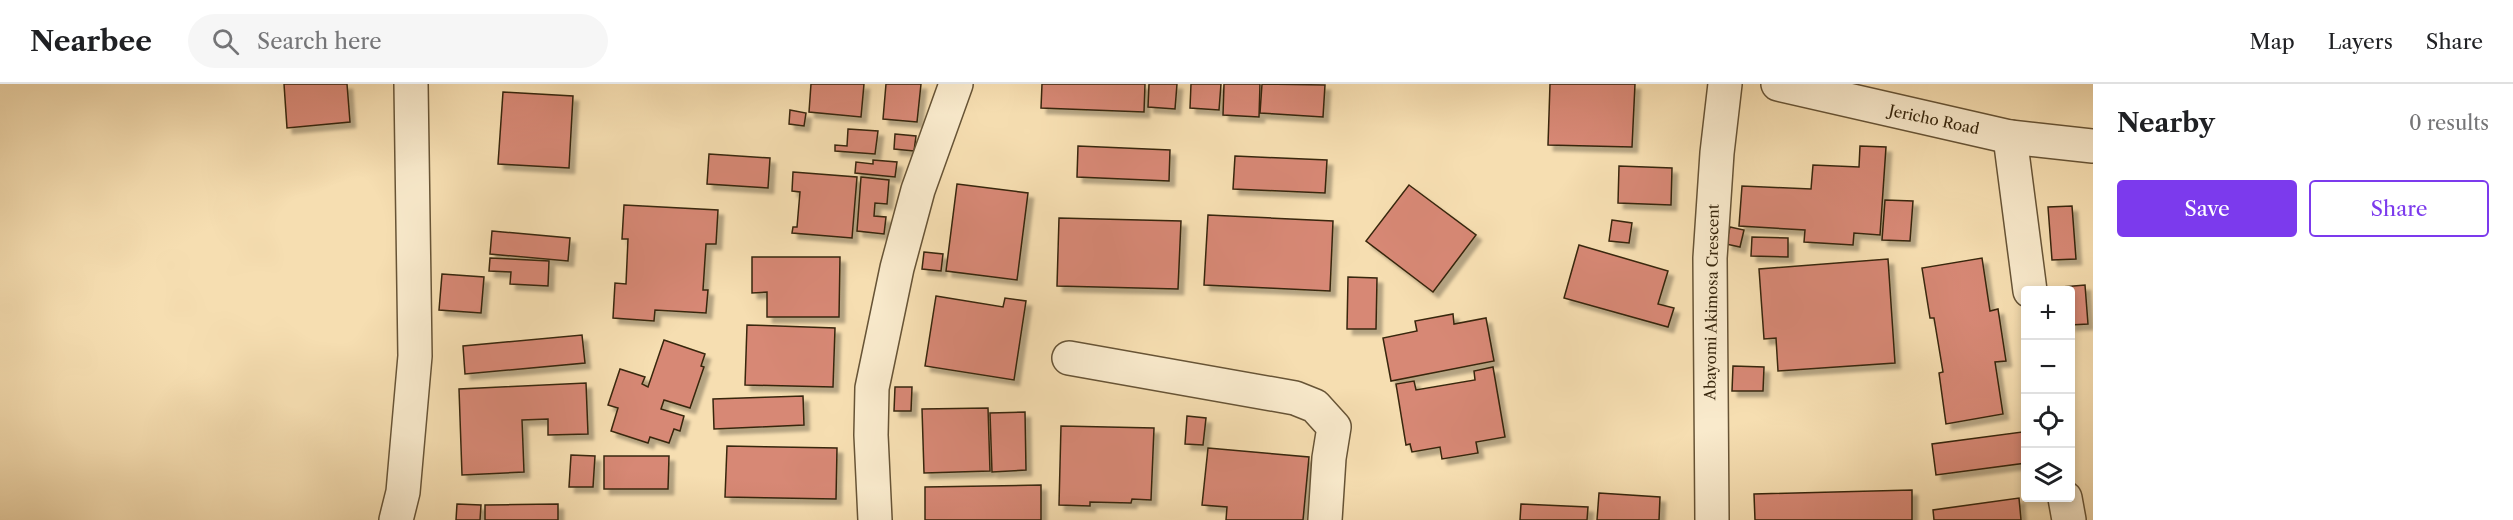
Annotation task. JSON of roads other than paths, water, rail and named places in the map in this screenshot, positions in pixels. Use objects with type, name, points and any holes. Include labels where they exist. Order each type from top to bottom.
[{"type":"street","points":[[396,520],[403,492],[415,356],[411,84]]},
{"type":"street","points":[[874,520],[872,388],[897,268],[918,190],[956,84]]},
{"type":"street","name":"Abayomi Akimosa Crescent","points":[[1712,520],[1710,258],[1717,153],[1725,84]]},
{"type":"street","name":"Jericho Road","points":[[1778,84],[2010,137],[2093,146]]},
{"type":"street","points":[[2010,137],[2029,286]]},
{"type":"street","points":[[1070,358],[1295,398],[1316,406],[1334,427],[1329,458],[1325,520]]},
{"type":"street","points":[[2066,502],[2069,520]]}]
